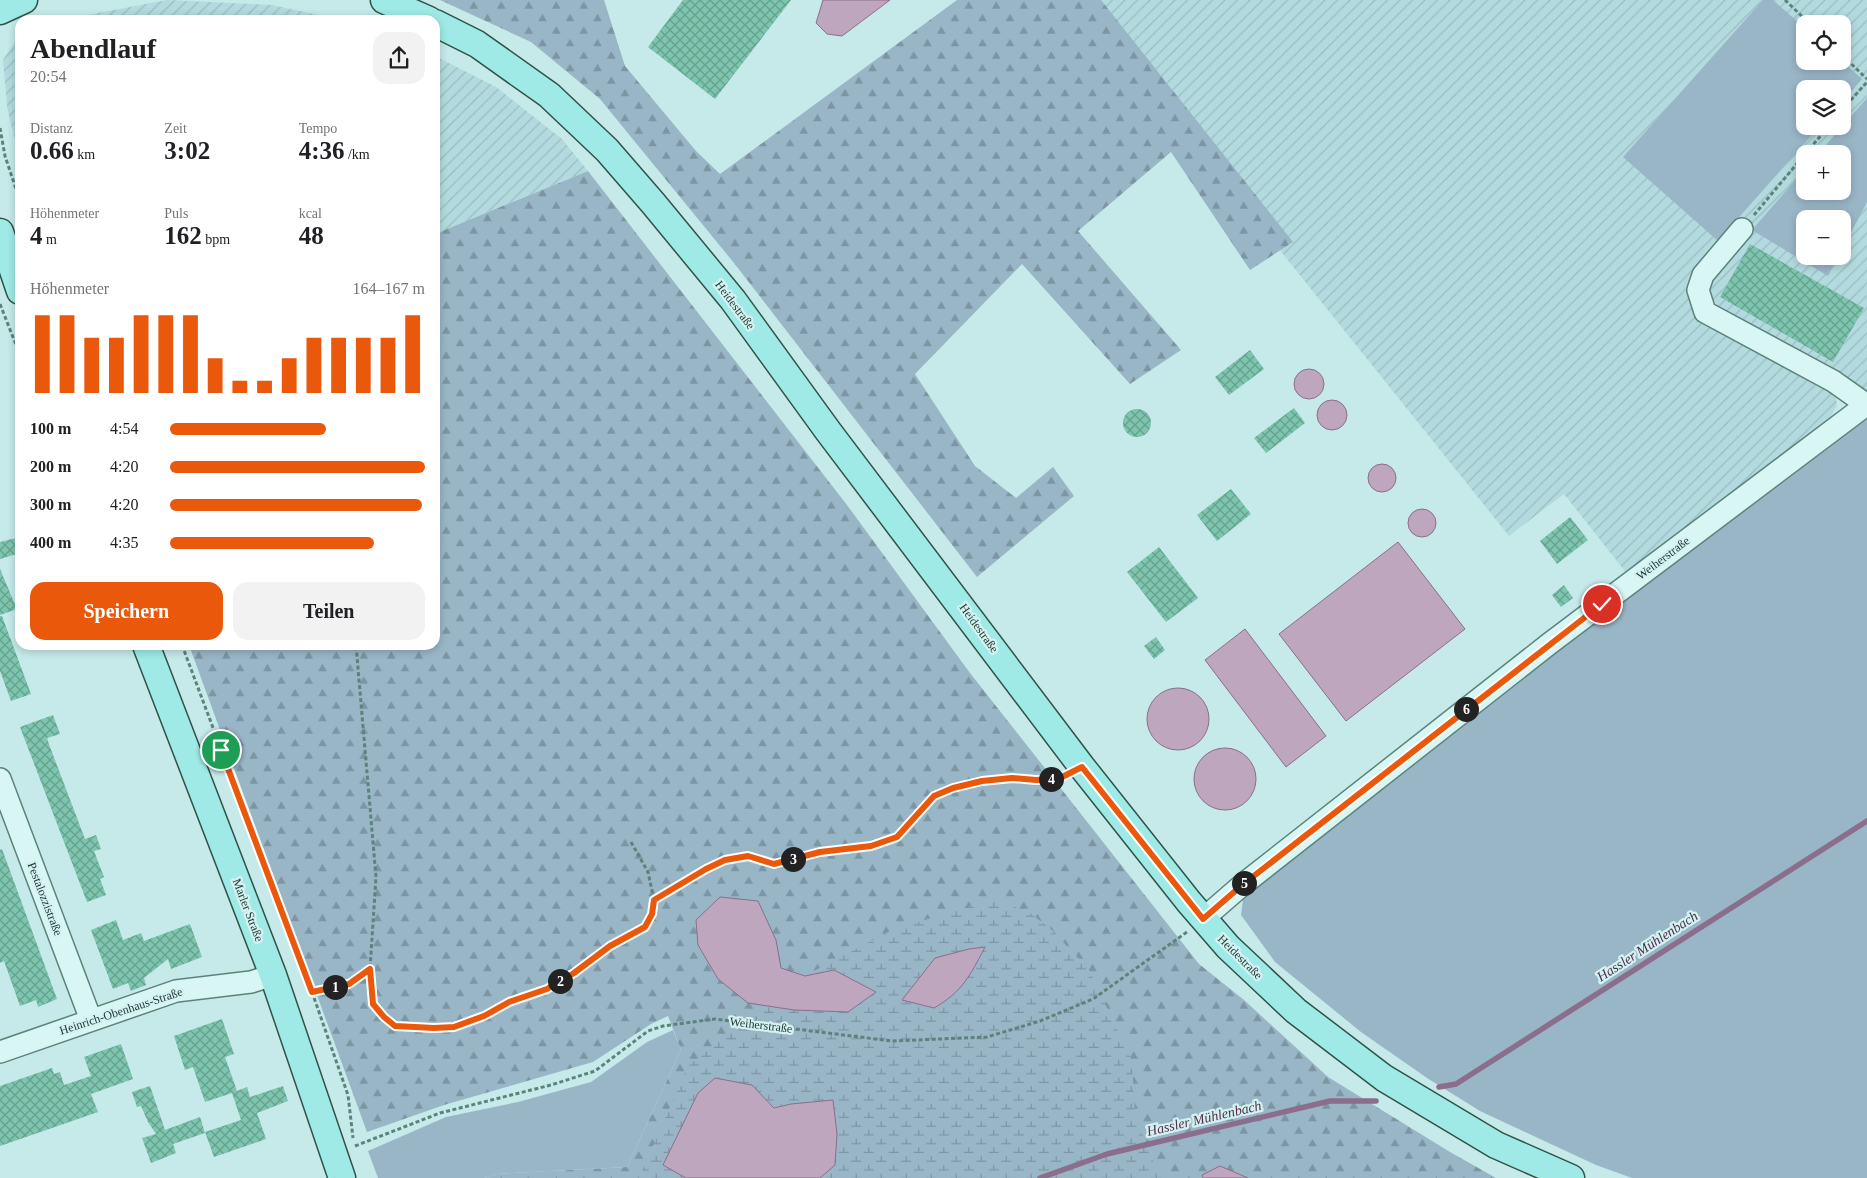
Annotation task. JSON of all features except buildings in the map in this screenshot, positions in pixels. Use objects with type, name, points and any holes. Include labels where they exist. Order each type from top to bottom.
[{"type":"main road","points":[[0,11],[24,0]]},
{"type":"main road","points":[[384,0],[418,15]]},
{"type":"main road","name":"Heidestraße","points":[[440,26],[477,44],[550,95],[606,150],[653,202],[733,300],[828,431],[1082,767],[1196,925],[1235,954],[1296,1011],[1384,1078],[1496,1145],[1571,1178]]},
{"type":"main road","points":[[0,232],[15,276]]},
{"type":"main road","name":"Marler Straße","points":[[148,650],[273,975],[346,1158]]},
{"type":"street","points":[[1742,229],[1703,275],[1698,290],[1705,312],[1833,381],[1867,405]]},
{"type":"street","name":"Weiherstraße","points":[[1196,925],[1241,886],[1549,644],[1867,405]]},
{"type":"street","name":"Pestalozzistraße","points":[[0,779],[91,1020]]},
{"type":"street","name":"Heinrich-Obenhaus-Straße","points":[[0,1052],[176,991],[251,982],[273,975]]},
{"type":"path","points":[[1785,0],[1801,15]]},
{"type":"path","points":[[1851,64],[1867,80],[1851,99]]},
{"type":"path","points":[[0,128],[5,156],[15,186]]},
{"type":"path","points":[[1813,145],[1821,135]]},
{"type":"path","points":[[1742,229],[1796,165]]},
{"type":"path","points":[[0,303],[15,342]]},
{"type":"path","points":[[184,650],[312,992],[348,1095],[346,1158]]},
{"type":"path","points":[[356,650],[376,877],[370,969],[373,1004],[395,1026],[454,1027],[484,1016],[509,1002],[547,989],[574,973],[610,946],[645,927],[652,914],[654,900],[648,872],[630,842]]},
{"type":"path","points":[[654,900],[725,860],[748,856],[774,864],[820,852],[871,846],[897,837],[934,796],[953,788],[982,781],[1012,778],[1058,779],[1082,767]]},
{"type":"path","name":"Weiherstraße","points":[[346,1158],[440,1113],[551,1086],[595,1071],[648,1031],[663,1026],[715,1019],[892,1041],[987,1036],[1040,1021],[1093,999],[1196,925]]},
{"type":"path","points":[[312,992],[349,984],[370,969]]},
{"type":"shaded area","points":[[167,0],[272,5],[319,15],[88,15]]},
{"type":"shaded area","points":[[823,0],[890,0],[842,36],[827,34],[816,23]]},
{"type":"shaded area","points":[[1095,0],[1867,0],[1867,412],[1835,393],[1837,405],[1829,420],[1628,575],[1564,494],[1509,536],[1218,173]]},
{"type":"shaded area","points":[[15,41],[15,140],[7,107],[3,60]]},
{"type":"shaded area","points":[[440,59],[496,87],[562,139],[588,171],[440,232]]},
{"type":"shaded area","points":[[1309,369],[1320,373],[1324,384],[1320,395],[1309,399],[1298,395],[1294,384],[1298,373]]},
{"type":"shaded area","points":[[1332,400],[1343,404],[1347,415],[1343,426],[1332,430],[1321,426],[1317,415],[1321,404]]},
{"type":"shaded area","points":[[1382,464],[1392,468],[1396,478],[1392,488],[1382,492],[1372,488],[1368,478],[1372,468]]},
{"type":"shaded area","points":[[1422,509],[1432,513],[1436,523],[1432,533],[1422,537],[1412,533],[1408,523],[1412,513]]},
{"type":"shaded area","points":[[1398,542],[1465,629],[1346,721],[1279,634]]},
{"type":"shaded area","points":[[1245,629],[1326,736],[1286,767],[1205,660]]},
{"type":"shaded area","points":[[1178,688],[1190,691],[1200,697],[1206,707],[1209,719],[1206,731],[1200,741],[1190,747],[1178,750],[1166,747],[1156,741],[1150,731],[1147,719],[1150,707],[1156,697],[1166,691]]},
{"type":"shaded area","points":[[1225,748],[1237,751],[1247,757],[1253,767],[1256,779],[1253,791],[1247,801],[1237,807],[1225,810],[1213,807],[1203,801],[1197,791],[1194,779],[1197,767],[1203,757],[1213,751]]},
{"type":"shaded area","points":[[720,897],[758,901],[776,940],[781,968],[805,976],[834,970],[876,992],[848,1012],[794,1010],[748,1003],[718,979],[698,945],[696,920]]},
{"type":"shaded area","points":[[985,947],[975,967],[964,982],[944,1002],[934,1008],[902,1000],[935,958]]},
{"type":"shaded area","points":[[715,1078],[752,1085],[774,1108],[791,1104],[833,1100],[837,1134],[835,1165],[820,1178],[686,1178],[663,1165],[698,1093]]},
{"type":"shaded area","points":[[1220,1166],[1248,1178],[1203,1178],[1202,1175]]},
{"type":"green space","points":[[440,0],[604,0],[625,66],[696,151],[720,174],[957,0],[1101,0],[1293,242],[1250,270],[1171,152],[1078,231],[1181,350],[1130,384],[1022,264],[915,374],[975,466],[1016,498],[1053,467],[1074,496],[977,577],[734,263],[600,99],[531,42]]},
{"type":"green space","points":[[1763,0],[1773,0],[1796,20],[1796,70],[1851,69],[1862,79],[1851,92],[1851,80],[1796,80],[1796,135],[1812,135],[1803,145],[1796,145],[1796,153],[1718,241],[1623,157]]},
{"type":"green space","points":[[1867,98],[1867,202],[1851,233],[1851,210],[1796,210],[1796,257],[1752,230],[1796,179],[1796,200],[1851,200],[1851,145],[1826,145],[1835,135],[1851,135],[1851,116]]},
{"type":"green space","points":[[588,171],[847,505],[970,673],[1199,964],[1244,1000],[1328,1077],[1496,1178],[484,1178],[496,1174],[627,1167],[681,1050],[668,1016],[651,1024],[593,1062],[444,1105],[367,1132],[191,650],[440,650],[440,232]]},
{"type":"green space","points":[[1810,265],[1834,265],[1828,276]]},
{"type":"green space","points":[[1861,413],[1867,415],[1867,1178],[1632,1178],[1596,1165],[1480,1111],[1427,1078],[1361,1032],[1275,962],[1241,915],[1244,892]]},
{"type":"green space","points":[[994,899],[1030,913],[1052,930],[1089,970],[1132,1061],[1135,1115],[1157,1171],[1165,1178],[639,1178],[688,1066],[795,981],[892,930]]},
{"type":"green space","points":[[673,1030],[681,1050],[627,1167],[496,1174],[484,1178],[378,1178],[368,1151],[446,1117],[518,1102],[591,1082],[647,1042]]},
{"type":"waterway","name":"Hassler Mühlenbach","points":[[1439,1087],[1456,1084],[1867,821]]},
{"type":"waterway","name":"Hassler Mühlenbach","points":[[1040,1178],[1107,1154],[1330,1101],[1376,1101]]},
{"type":"route","points":[[221,750],[291,941],[312,992],[349,984],[370,969],[373,1004],[395,1026],[412,1028],[454,1027],[484,1016],[509,1002],[547,989],[574,973],[610,946],[645,927],[652,914],[654,900],[725,860],[748,856],[774,864],[820,852],[871,846],[897,837],[934,796],[953,788],[982,781],[1012,778],[1058,779],[1082,767],[1203,919],[1241,886],[1602,604]]}]
